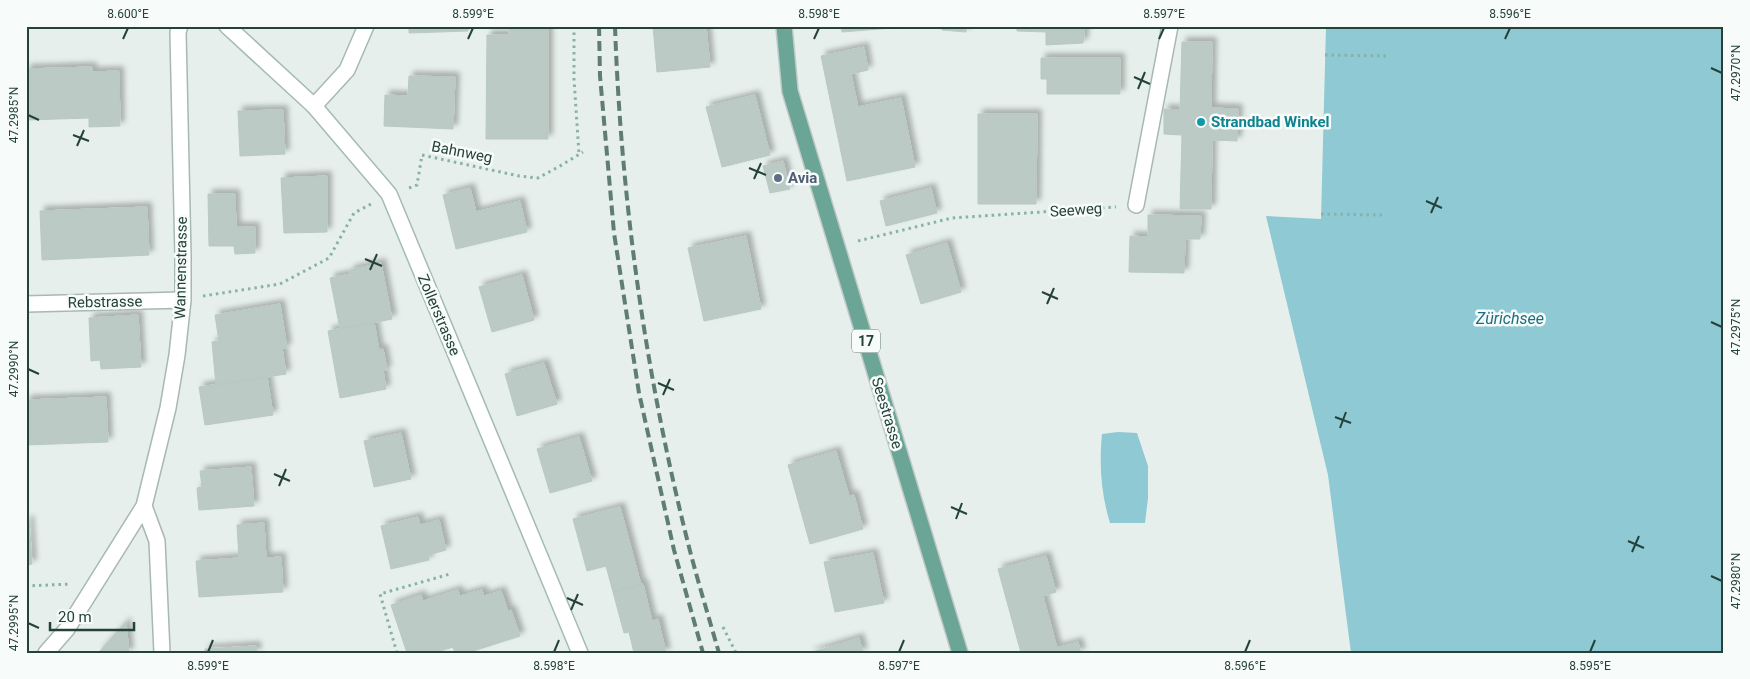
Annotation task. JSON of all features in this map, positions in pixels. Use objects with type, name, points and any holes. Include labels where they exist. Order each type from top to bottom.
[{"type":"main road","name":"Seestrasse","points":[[784,26],[790,91],[960,653]]},
{"type":"street","name":"Wannenstrasse","points":[[46,653],[67,629],[144,506],[168,408],[177,355],[183,300],[184,256],[178,32],[180,26]]},
{"type":"street","name":"Zollerstrasse","points":[[227,26],[314,106],[389,194],[580,653]]},
{"type":"street","points":[[314,106],[347,70],[366,26]]},
{"type":"street","points":[[1136,205],[1170,26]]},
{"type":"street","name":"Rebstrasse","points":[[26,304],[183,300]]},
{"type":"street","points":[[144,506],[157,541],[162,653]]},
{"type":"path","name":"Bahnweg","points":[[183,300],[280,284],[329,258],[354,213],[389,194],[417,185],[422,155],[518,176],[538,178],[581,153],[574,78],[574,26]]},
{"type":"path","points":[[1325,55],[1388,56]]},
{"type":"path","name":"Seeweg","points":[[837,246],[952,218],[1136,205]]},
{"type":"path","points":[[1321,214],[1384,215]]},
{"type":"path","points":[[398,653],[380,594],[450,574]]},
{"type":"path","points":[[26,586],[96,582]]},
{"type":"path","points":[[723,627],[736,653]]},
{"type":"water","name":"Zürichsee","points":[[1326,26],[1724,26],[1724,653],[1351,653],[1328,475],[1266,216],[1321,219]]},
{"type":"water","points":[[1118,432],[1137,433],[1148,466],[1148,498],[1145,523],[1110,523],[1102,479],[1102,434]]},
{"type":"building","points":[[409,26],[468,26],[468,31],[409,33]]},
{"type":"building","points":[[509,26],[548,26],[548,139],[486,139],[487,35],[509,35]]},
{"type":"building","points":[[653,26],[706,26],[710,67],[657,72]]},
{"type":"building","points":[[841,26],[904,26],[904,27],[842,32]]},
{"type":"building","points":[[942,26],[966,26],[966,32],[942,30]]},
{"type":"building","points":[[1017,26],[1085,26],[1083,43],[1046,45],[1046,32],[1017,31]]},
{"type":"building","name":"Strandbad Winkel","points":[[1182,42],[1212,42],[1211,108],[1238,109],[1237,141],[1212,140],[1211,209],[1180,209],[1182,135],[1164,134],[1164,109],[1180,110]]},
{"type":"building","points":[[864,47],[868,70],[851,74],[858,107],[901,98],[915,167],[847,181],[821,56]]},
{"type":"building","points":[[1041,58],[1120,58],[1120,94],[1047,94],[1047,79],[1041,79]]},
{"type":"building","points":[[92,67],[92,72],[119,71],[120,126],[89,127],[89,118],[26,120],[26,69]]},
{"type":"building","points":[[409,76],[455,77],[453,129],[384,126],[385,95],[408,96]]},
{"type":"building","points":[[755,95],[770,155],[722,167],[706,107]]},
{"type":"building","points":[[283,110],[285,154],[240,156],[238,111]]},
{"type":"building","points":[[978,114],[1037,114],[1036,204],[978,204]]},
{"type":"building","points":[[783,161],[790,189],[770,193],[763,166]]},
{"type":"building","points":[[327,176],[327,232],[284,233],[281,178]]},
{"type":"building","points":[[470,188],[476,212],[520,201],[527,232],[456,249],[443,195]]},
{"type":"building","points":[[931,188],[937,213],[886,226],[880,201]]},
{"type":"building","points":[[208,194],[235,194],[236,227],[255,227],[255,253],[235,254],[234,246],[209,246]]},
{"type":"building","points":[[147,207],[149,255],[42,260],[40,211]]},
{"type":"building","points":[[1148,215],[1201,216],[1200,239],[1185,239],[1184,273],[1129,272],[1130,236],[1148,237]]},
{"type":"building","points":[[746,236],[761,309],[704,321],[688,248]]},
{"type":"building","points":[[947,243],[961,292],[921,304],[906,255]]},
{"type":"building","points":[[381,263],[392,319],[340,329],[330,278],[350,274],[350,270]]},
{"type":"building","points":[[522,275],[534,320],[492,332],[479,287]]},
{"type":"building","points":[[280,304],[287,348],[282,348],[286,374],[216,385],[212,342],[219,341],[215,315]]},
{"type":"building","points":[[138,315],[141,367],[101,369],[100,360],[91,361],[89,318]]},
{"type":"building","points":[[374,322],[379,350],[383,349],[387,370],[383,370],[386,389],[340,398],[328,331]]},
{"type":"building","points":[[544,363],[557,404],[517,416],[505,374]]},
{"type":"building","points":[[267,377],[273,415],[205,425],[199,387]]},
{"type":"building","points":[[106,397],[108,442],[26,445],[26,400]]},
{"type":"building","points":[[401,433],[411,479],[374,487],[364,441]]},
{"type":"building","points":[[579,437],[592,481],[550,493],[537,449]]},
{"type":"building","points":[[836,451],[849,496],[854,495],[863,529],[810,544],[788,465]]},
{"type":"building","points":[[251,467],[254,506],[199,510],[197,488],[202,487],[200,471]]},
{"type":"building","points":[[620,507],[641,585],[613,592],[606,566],[587,571],[573,519]]},
{"type":"building","points":[[418,517],[420,525],[439,520],[446,550],[428,555],[429,560],[391,569],[381,526]]},
{"type":"building","points":[[29,520],[32,564],[26,565],[26,521]]},
{"type":"building","points":[[264,523],[266,558],[281,557],[283,592],[199,597],[196,561],[239,558],[237,525]]},
{"type":"building","points":[[873,553],[884,603],[835,612],[824,562]]},
{"type":"building","points":[[1046,556],[1056,592],[1043,596],[1057,648],[1078,642],[1081,653],[1021,653],[998,569]]},
{"type":"building","points":[[643,584],[652,621],[658,619],[666,653],[634,653],[629,632],[624,633],[613,592]]},
{"type":"building","points":[[458,590],[460,596],[482,590],[484,596],[501,591],[508,611],[511,610],[520,636],[467,653],[455,653],[453,647],[434,653],[407,653],[391,605],[421,595],[423,601]]},
{"type":"building","points":[[126,622],[129,653],[98,653]]},
{"type":"building","points":[[859,638],[863,653],[809,653]]},
{"type":"building","points":[[256,646],[257,653],[205,653],[205,649]]},
{"type":"railway","points":[[599,26],[600,76],[614,233],[639,393],[674,550],[703,653]]},
{"type":"railway","points":[[615,26],[623,157],[638,289],[648,354],[660,419],[692,560],[719,653]]},
{"type":"place","name":"Strandbad Winkel","points":[[1201,122]]},
{"type":"place","name":"Avia","points":[[778,178]]}]
